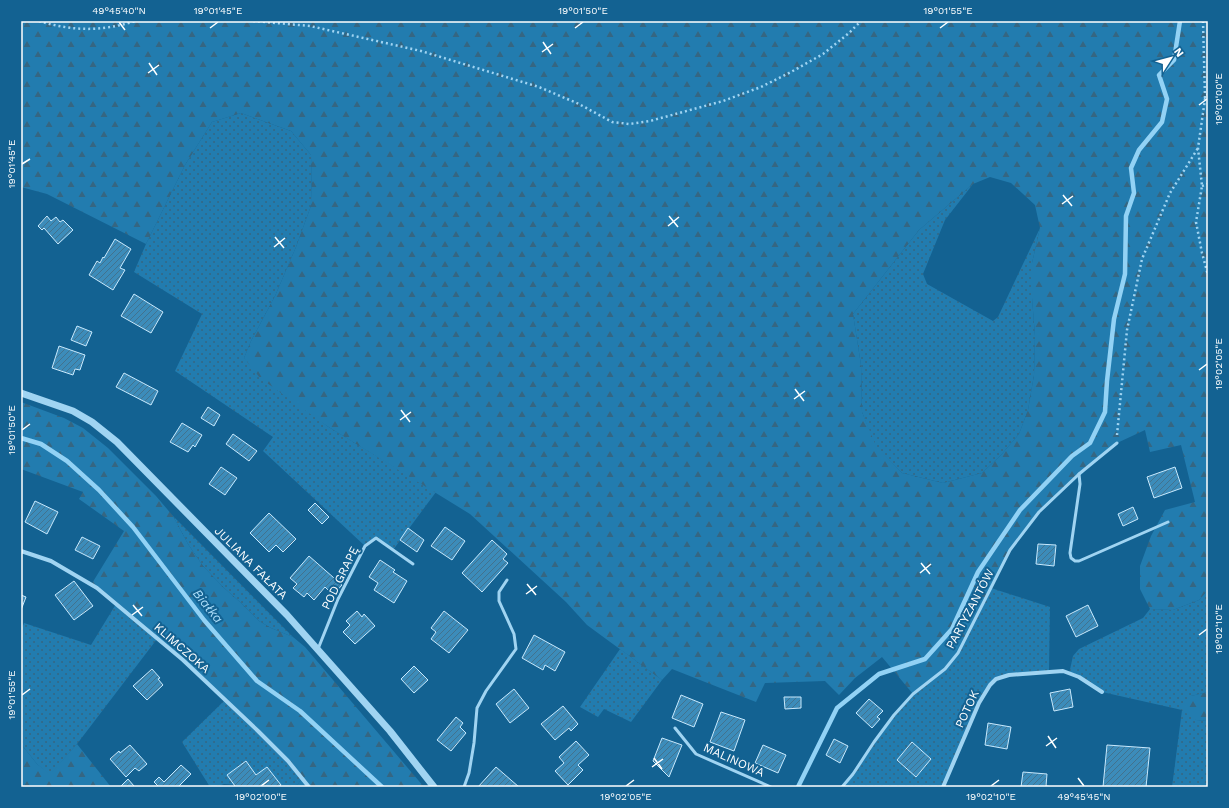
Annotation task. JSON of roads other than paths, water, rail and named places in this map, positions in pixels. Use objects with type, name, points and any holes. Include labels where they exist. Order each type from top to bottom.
[{"type":"street","name":"JULIANA FAŁATA","points":[[21,393],[73,411],[92,422],[116,442],[287,615],[390,731],[434,787]]},
{"type":"street","name":"KLIMCZOKA","points":[[21,551],[51,561],[97,588],[182,660],[258,731],[288,761],[309,787]]},
{"type":"street","name":"POTOK","points":[[943,787],[979,703],[990,685],[996,679],[1009,675],[1063,671],[1079,677],[1102,692]]},
{"type":"lane","name":"PARTYZANTÓW","points":[[842,787],[853,774],[894,715],[913,694],[945,669],[958,653],[1010,550],[1040,512],[1079,474],[1116,443]]},
{"type":"lane","points":[[1079,474],[1080,484],[1070,553],[1071,558],[1075,561],[1079,561],[1168,522]]},
{"type":"lane","name":"POD GRAPĘ","points":[[318,649],[338,599],[365,546],[376,538],[413,564]]},
{"type":"lane","points":[[464,787],[469,773],[474,743],[477,708],[486,691],[516,649],[514,634],[499,601],[500,592],[507,580]]},
{"type":"lane","name":"MALINOWA","points":[[675,728],[696,754],[771,787]]},
{"type":"waterway","points":[[798,787],[837,708],[879,674],[925,659],[952,629],[978,572],[1020,510],[1072,456],[1090,443],[1105,412],[1114,319],[1125,274],[1126,216],[1134,193],[1131,168],[1139,150],[1162,122],[1167,99],[1159,75],[1174,60],[1180,21]]},
{"type":"waterway","name":"Białka","points":[[21,438],[41,444],[67,461],[99,490],[133,527],[204,620],[257,681],[300,711],[382,787]]}]
